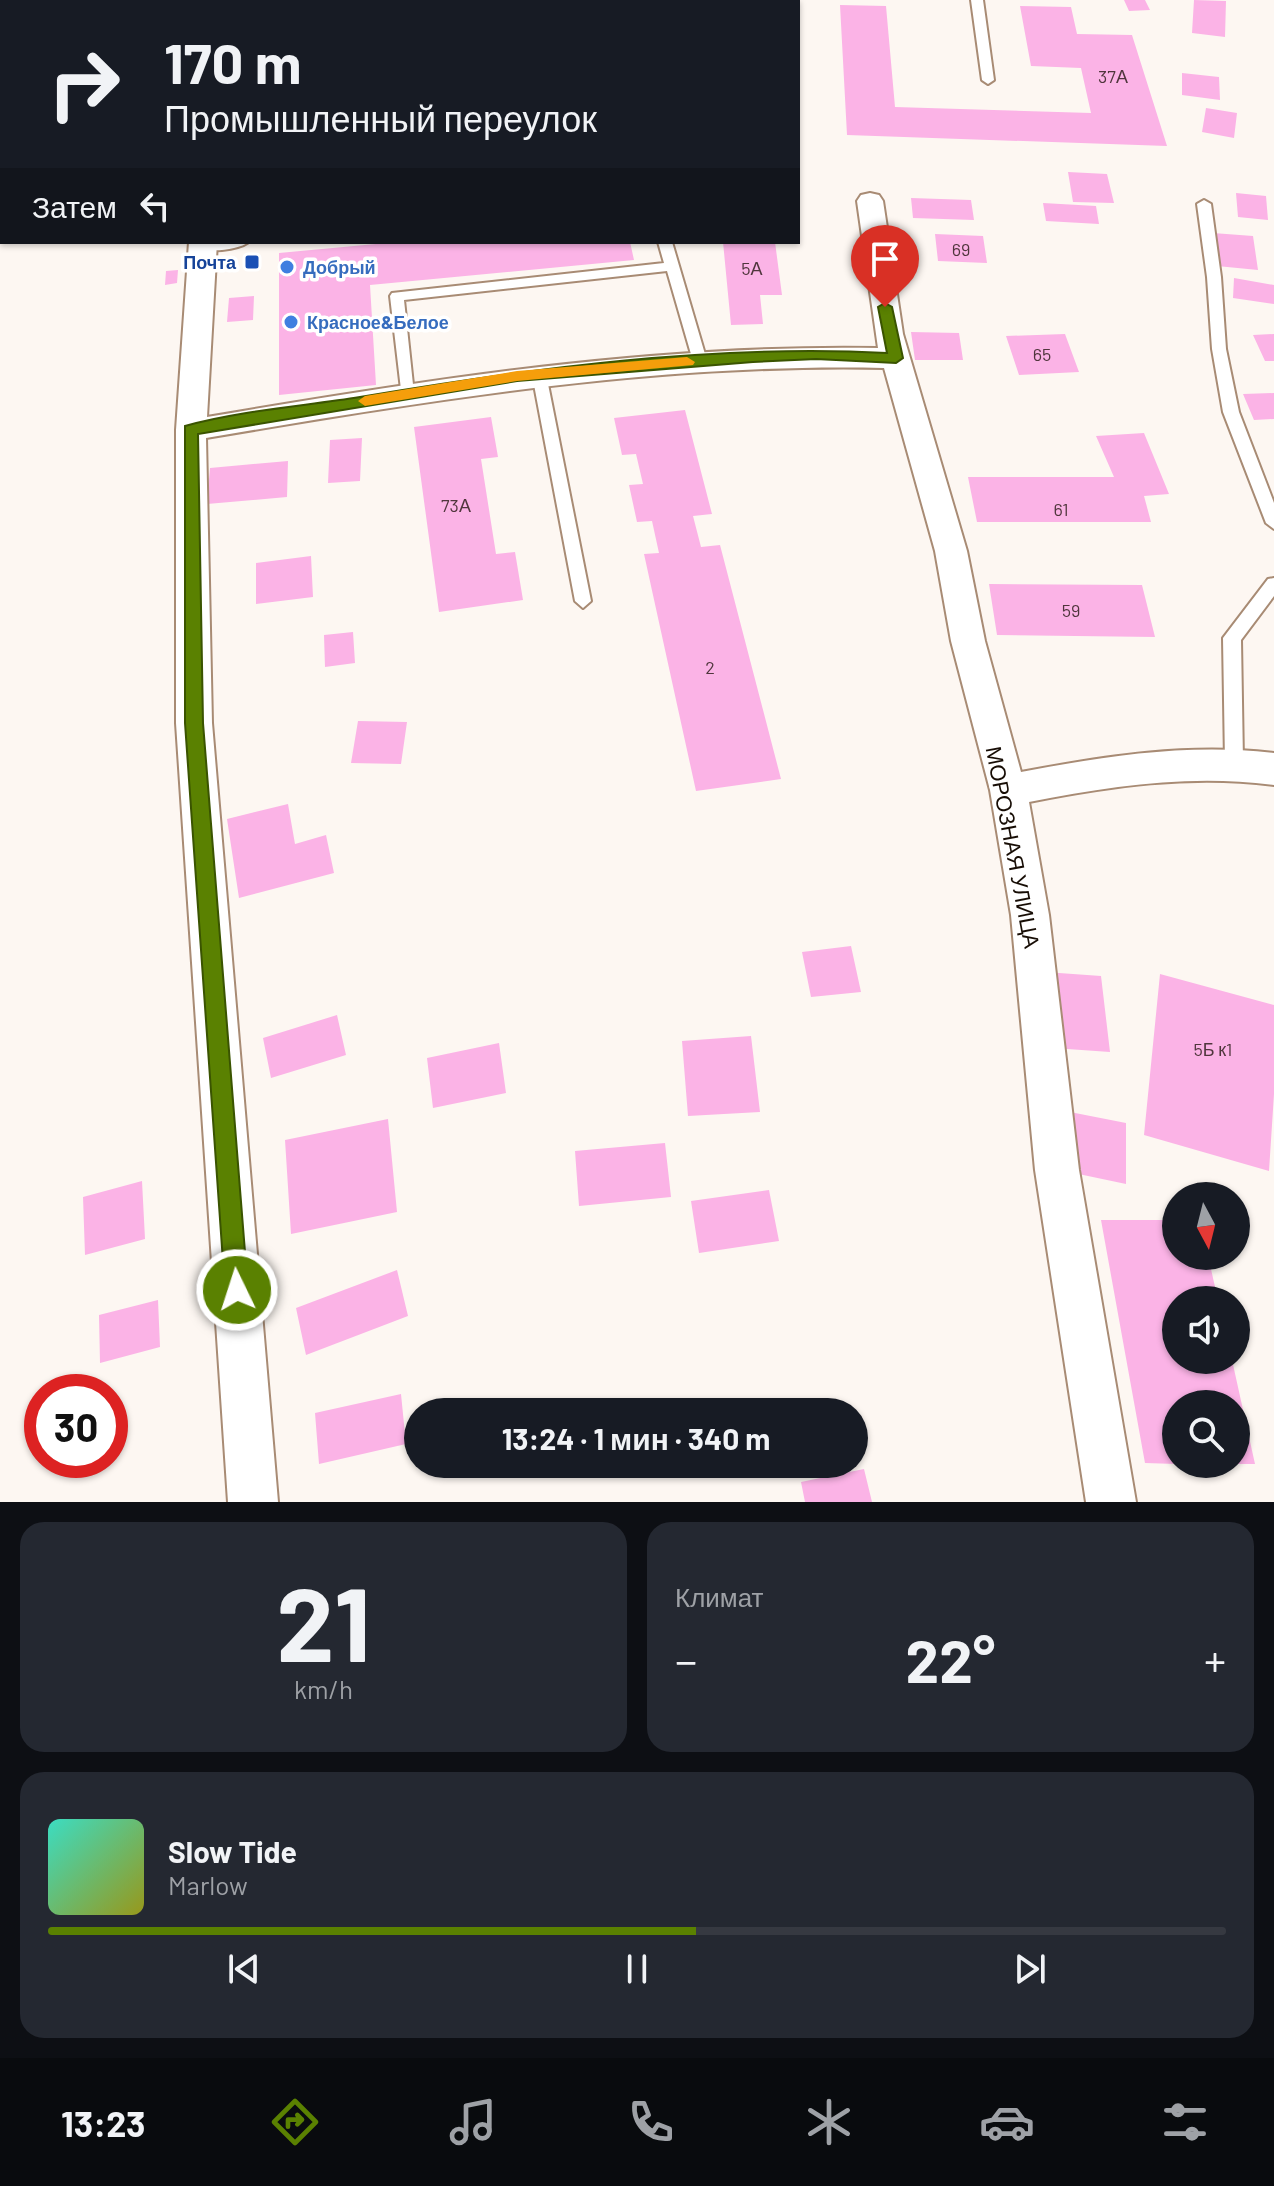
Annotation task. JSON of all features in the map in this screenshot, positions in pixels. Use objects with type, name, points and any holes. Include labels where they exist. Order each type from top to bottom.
[{"type":"street","name":"МОРОЗНАЯ УЛИЦА","points":[[870,201],[889,334],[951,551],[968,641],[1008,790],[1030,915],[1057,1170],[1111,1502]]},
{"type":"street","points":[[202,244],[191,430],[194,723],[253,1502]]},
{"type":"street","points":[[191,430],[539,374],[816,354],[896,358]]},
{"type":"street","points":[[1008,790],[1116,770],[1234,762],[1274,769]]},
{"type":"lane","points":[[977,0],[988,80]]},
{"type":"lane","points":[[1204,204],[1214,277],[1219,349],[1231,412],[1274,523]]},
{"type":"lane","points":[[666,244],[700,361]]},
{"type":"lane","points":[[407,394],[397,296],[673,266]]},
{"type":"lane","points":[[539,374],[583,601]]},
{"type":"lane","points":[[1234,762],[1232,638],[1274,584]]},
{"type":"building","points":[[1124,0],[1145,0],[1150,10],[1129,11]]},
{"type":"building","points":[[1194,0],[1226,1],[1225,37],[1192,33]]},
{"type":"building","points":[[840,5],[886,6],[895,107],[1091,113],[1081,68],[1031,66],[1020,6],[1071,7],[1077,34],[1132,35],[1167,146],[847,135]]},
{"type":"building","points":[[1182,73],[1219,77],[1220,100],[1182,95]]},
{"type":"building","points":[[1206,108],[1237,113],[1234,138],[1202,132]]},
{"type":"building","points":[[1068,172],[1107,174],[1114,203],[1073,202]]},
{"type":"building","points":[[1236,193],[1266,196],[1268,220],[1238,217]]},
{"type":"building","points":[[911,198],[971,200],[974,220],[913,218]]},
{"type":"building","points":[[1043,203],[1096,206],[1099,224],[1046,221]]},
{"type":"building","points":[[1213,233],[1253,236],[1258,270],[1217,266]]},
{"type":"building","points":[[935,234],[983,236],[987,263],[938,261]]},
{"type":"building","points":[[376,244],[630,244],[634,260],[370,285],[376,385],[279,395],[279,253]]},
{"type":"building","points":[[723,244],[775,244],[782,295],[760,295],[763,324],[731,325]]},
{"type":"building","points":[[178,270],[177,283],[165,285],[166,271]]},
{"type":"building","points":[[1234,278],[1274,285],[1274,304],[1233,298]]},
{"type":"building","points":[[254,296],[253,320],[227,322],[229,298]]},
{"type":"building","points":[[911,332],[959,333],[963,360],[915,360]]},
{"type":"building","points":[[1065,334],[1079,372],[1019,375],[1006,336]]},
{"type":"building","points":[[1274,334],[1274,361],[1265,361],[1253,335]]},
{"type":"building","points":[[1274,393],[1274,419],[1254,420],[1243,394]]},
{"type":"building","points":[[685,410],[712,514],[693,516],[701,547],[720,545],[781,779],[696,791],[644,554],[659,553],[652,521],[637,522],[629,485],[643,484],[636,454],[622,455],[614,418]]},
{"type":"building","points":[[491,417],[498,457],[481,459],[496,554],[515,552],[523,600],[439,612],[414,427]]},
{"type":"building","points":[[1144,433],[1169,494],[1144,496],[1151,522],[977,522],[968,477],[1114,477],[1096,436]]},
{"type":"building","points":[[362,438],[360,481],[328,483],[330,440]]},
{"type":"building","points":[[288,461],[287,497],[207,504],[210,468]]},
{"type":"building","points":[[311,556],[313,597],[256,604],[256,563]]},
{"type":"building","points":[[989,584],[1142,585],[1155,637],[997,635]]},
{"type":"building","points":[[353,632],[355,663],[325,667],[324,635]]},
{"type":"building","points":[[358,721],[407,722],[401,764],[351,763]]},
{"type":"building","points":[[288,804],[295,844],[326,835],[334,873],[239,898],[227,819]]},
{"type":"building","points":[[851,946],[861,992],[811,997],[802,952]]},
{"type":"building","points":[[1045,972],[1101,976],[1110,1052],[1053,1048]]},
{"type":"building","points":[[1160,974],[1274,1005],[1274,1094],[1269,1171],[1144,1135]]},
{"type":"building","points":[[337,1015],[346,1055],[271,1078],[263,1038]]},
{"type":"building","points":[[751,1036],[760,1112],[688,1116],[682,1041]]},
{"type":"building","points":[[499,1043],[506,1093],[433,1108],[427,1058]]},
{"type":"building","points":[[1070,1112],[1126,1123],[1126,1184],[1069,1172]]},
{"type":"building","points":[[388,1119],[397,1212],[291,1234],[285,1140]]},
{"type":"building","points":[[665,1143],[671,1197],[579,1206],[575,1151]]},
{"type":"building","points":[[142,1181],[145,1239],[85,1255],[83,1197]]},
{"type":"building","points":[[769,1190],[779,1241],[699,1253],[691,1201]]},
{"type":"building","points":[[1101,1220],[1162,1220],[1162,1270],[1211,1270],[1215,1286],[1162,1286],[1162,1374],[1235,1374],[1239,1390],[1162,1390],[1162,1464],[1145,1463]]},
{"type":"building","points":[[397,1270],[408,1316],[306,1355],[296,1308]]},
{"type":"building","points":[[158,1300],[160,1347],[100,1363],[99,1315]]},
{"type":"building","points":[[401,1394],[404,1444],[319,1464],[315,1413]]},
{"type":"building","points":[[1250,1441],[1255,1464],[1250,1464]]},
{"type":"building","points":[[820,1478],[866,1478],[872,1502],[805,1502],[801,1482]]},
{"type":"slow traffic","points":[[365,401],[517,376],[687,362]]},
{"type":"place","name":"Почта","points":[[252,262]]},
{"type":"place","name":"Добрый","points":[[287,267]]},
{"type":"place","name":"Красное&Белое","points":[[291,322]]},
{"type":"route","points":[[237,1290],[194,723],[191,430],[517,376],[816,354],[896,358],[885,307]]}]
